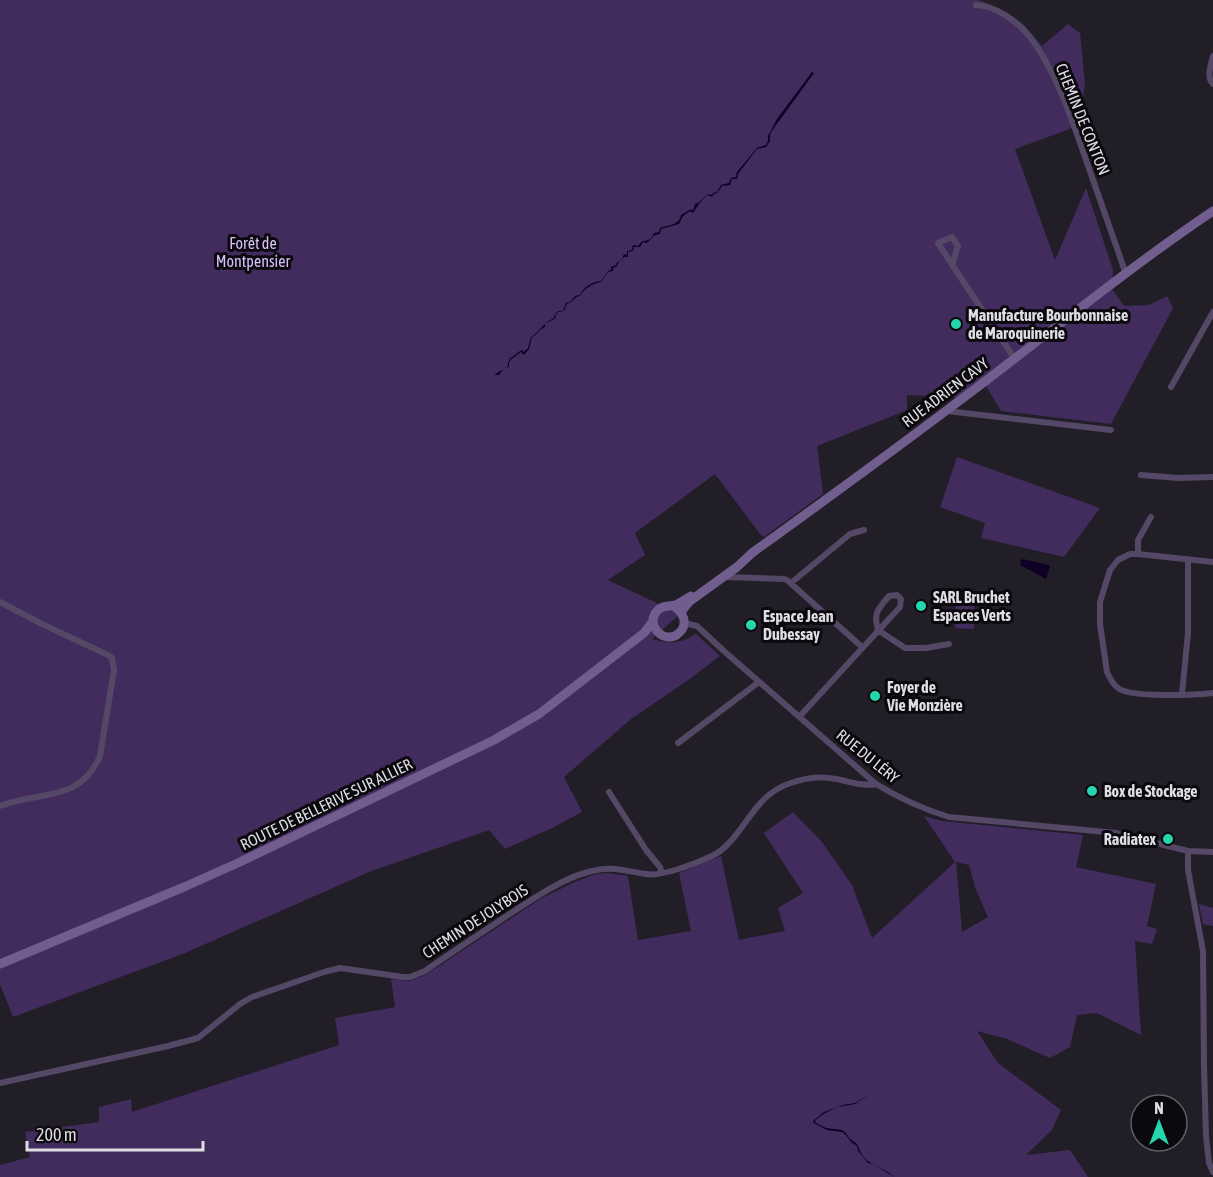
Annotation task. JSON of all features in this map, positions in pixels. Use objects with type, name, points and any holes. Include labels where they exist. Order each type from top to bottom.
[{"type":"main road","name":"RUE ADRIEN CAVY","points":[[681,612],[690,601],[752,554],[1213,211]]},
{"type":"main road","name":"RUE ADRIEN CAVY","points":[[673,606],[752,554]]},
{"type":"main road","points":[[644,633],[657,632],[671,637],[680,632],[684,622],[681,612],[673,606],[660,608],[653,621],[657,632]]},
{"type":"main road","name":"ROUTE DE BELLERIVE SUR ALLIER","points":[[0,964],[240,862],[494,740],[539,714],[644,633],[653,621]]},
{"type":"street","name":"CHEMIN DE CONTON","points":[[976,5],[985,6],[1017,24],[1029,37],[1052,73],[1075,127],[1126,274]]},
{"type":"street","points":[[1213,57],[1209,77],[1213,84]]},
{"type":"street","points":[[952,265],[1014,358]]},
{"type":"street","points":[[1171,387],[1213,312]]},
{"type":"street","points":[[947,411],[1111,430]]},
{"type":"street","points":[[1141,476],[1213,477]]},
{"type":"street","points":[[1138,554],[1138,540],[1151,517]]},
{"type":"street","points":[[791,583],[850,534],[864,530]]},
{"type":"street","points":[[1213,562],[1138,554],[1124,556],[1110,570],[1102,596],[1100,614],[1107,672],[1114,685],[1123,691],[1141,694],[1213,693]]},
{"type":"street","points":[[1182,694],[1188,633],[1188,560]]},
{"type":"street","points":[[737,567],[742,577]]},
{"type":"street","points":[[724,577],[784,579],[862,647]]},
{"type":"street","points":[[800,716],[862,647],[878,630],[900,607],[901,599],[897,595],[889,596],[879,607],[875,620],[878,630],[905,648],[949,644]]},
{"type":"street","points":[[0,602],[108,655],[112,658],[114,670],[100,756],[85,779],[63,793],[18,800],[0,806]]},
{"type":"street","name":"RUE DU LÉRY","points":[[684,622],[697,626],[876,783],[888,792],[923,808],[949,817],[1116,833],[1188,851],[1213,852]]},
{"type":"street","points":[[678,743],[759,681]]},
{"type":"street","name":"CHEMIN DE JOLYBOIS","points":[[0,1083],[198,1038],[252,997],[324,972],[340,968],[410,977],[567,879],[608,868],[646,874],[662,873],[711,856],[726,845],[766,796],[777,788],[790,783],[821,778],[873,785],[876,783]]},
{"type":"street","points":[[609,792],[662,873]]},
{"type":"street","points":[[1188,851],[1188,870],[1203,951],[1206,1136],[1209,1163],[1213,1172]]},
{"type":"green space","name":"Forêt de Montpensier","points":[[0,0],[979,0],[998,8],[1023,24],[1042,46],[1068,24],[1080,33],[1085,83],[1082,105],[1075,127],[1015,149],[1055,260],[1086,188],[1113,270],[1112,289],[1124,306],[1149,305],[1167,296],[1173,308],[1111,424],[1001,411],[986,386],[970,398],[907,395],[907,410],[817,446],[823,494],[764,537],[715,474],[635,533],[645,555],[608,580],[680,614],[652,639],[675,642],[696,634],[720,656],[631,719],[564,777],[582,812],[505,849],[489,830],[369,872],[185,953],[13,1017],[0,984]]},
{"type":"green space","points":[[957,457],[1100,508],[1064,557],[981,538],[985,523],[940,507]]},
{"type":"green space","points":[[956,592],[974,593],[974,629],[955,628]]},
{"type":"green space","points":[[793,812],[822,842],[852,885],[872,938],[955,862],[924,816],[942,821],[1083,835],[1076,867],[1156,884],[1147,926],[1157,929],[1152,944],[1135,941],[1141,1035],[1097,1013],[1077,1015],[1070,1047],[1050,1058],[1007,1039],[977,1031],[998,1063],[1061,1110],[1052,1130],[1026,1155],[1070,1150],[1088,1177],[0,1177],[0,1165],[30,1157],[25,1132],[99,1122],[99,1107],[131,1099],[132,1112],[339,1045],[335,1018],[395,1007],[391,979],[409,981],[427,974],[540,899],[596,874],[628,876],[638,940],[691,931],[679,873],[721,856],[739,940],[785,931],[778,908],[803,893],[764,833]],"holes":[[[956,862],[969,865],[976,890],[988,917],[962,932]]]},
{"type":"green space","points":[[1199,904],[1213,908],[1213,926],[1203,924]]},
{"type":"shaded area","points":[[812,72],[814,73],[771,132],[770,141],[766,147],[757,149],[738,174],[737,179],[732,179],[730,185],[722,186],[717,193],[712,197],[708,195],[693,213],[690,211],[683,216],[679,224],[661,229],[660,234],[655,235],[647,243],[643,242],[640,247],[634,247],[633,251],[628,252],[628,257],[622,259],[624,254],[627,255],[627,251],[632,250],[633,245],[638,246],[642,241],[650,239],[654,233],[659,232],[660,228],[676,223],[681,215],[691,209],[693,211],[695,204],[708,194],[712,195],[717,192],[721,185],[729,183],[731,178],[736,177],[737,172],[757,148],[766,145],[768,136],[777,119]]},
{"type":"shaded area","points":[[620,261],[601,282],[586,289],[580,296],[567,304],[564,311],[558,312],[556,318],[545,324],[554,318],[554,316],[558,311],[563,311],[566,303],[580,295],[588,285],[601,281],[611,267]]},
{"type":"shaded area","points":[[545,324],[545,327],[532,337],[529,349],[524,355],[521,352],[509,363],[509,367],[505,368],[510,358],[528,348],[531,337]]},
{"type":"shaded area","points":[[1023,559],[1049,565],[1046,579],[1020,565]]},
{"type":"shaded area","points":[[870,1094],[855,1104],[838,1107],[825,1113],[815,1121],[826,1128],[842,1130],[857,1144],[864,1157],[873,1164],[868,1163],[858,1151],[857,1146],[842,1132],[827,1130],[814,1123],[813,1121],[824,1112],[843,1105],[855,1103]]},
{"type":"place","name":"Manufacture Bourbonnaise de Maroquinerie","points":[[956,324]]},
{"type":"place","name":"SARL Bruchet Espaces Verts","points":[[921,606]]},
{"type":"place","name":"Espace Jean Dubessay","points":[[751,625]]},
{"type":"place","name":"Foyer de Vie Monzière","points":[[875,696]]},
{"type":"place","name":"Box de Stockage","points":[[1092,791]]},
{"type":"place","name":"Radiatex","points":[[1168,839]]}]
